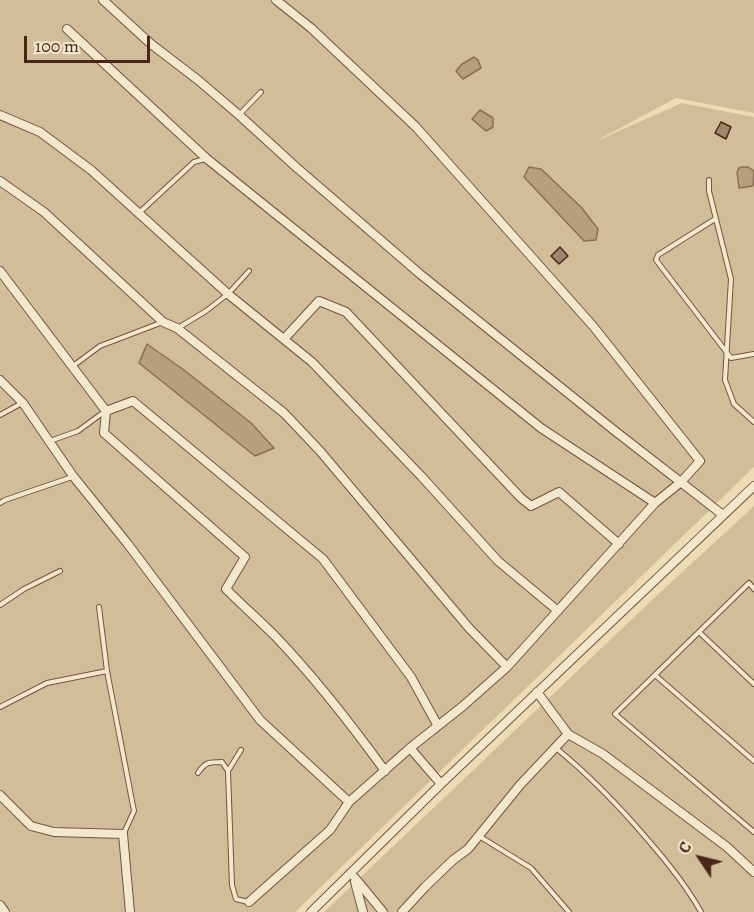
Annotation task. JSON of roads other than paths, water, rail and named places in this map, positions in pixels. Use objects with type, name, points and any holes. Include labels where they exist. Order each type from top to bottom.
[{"type":"street","points":[[103,0],[151,44],[239,115],[420,274],[723,515]]},
{"type":"street","points":[[249,902],[330,830],[349,802],[507,667],[654,503],[681,482],[700,461],[593,326],[416,127],[311,28],[276,0]]},
{"type":"street","points":[[67,29],[206,158],[541,428],[654,503]]},
{"type":"street","points":[[0,115],[40,132],[92,170],[228,294],[312,362],[498,561],[558,611]]},
{"type":"street","points":[[0,181],[44,212],[163,322],[177,328],[284,412],[320,451],[469,628],[507,667]]},
{"type":"street","points":[[0,271],[106,411],[104,433],[245,556],[226,589],[302,666],[360,737],[384,771]]},
{"type":"street","points":[[284,339],[319,301],[346,312],[520,498],[531,506],[559,492],[619,544]]},
{"type":"street","points":[[0,380],[23,403],[73,476],[127,543],[260,720],[349,802]]},
{"type":"street","points":[[106,411],[133,401],[323,559],[411,677],[438,726]]},
{"type":"street","points":[[311,912],[353,875],[441,784],[754,486]]},
{"type":"street","points":[[537,692],[568,734],[603,754],[727,847],[753,870]]},
{"type":"street","points":[[402,912],[453,860],[468,849],[519,785],[568,734]]},
{"type":"street","points":[[410,748],[441,784]]},
{"type":"street","points":[[0,795],[31,826],[54,832],[123,834],[130,912]]},
{"type":"street","points":[[353,875],[363,912]]},
{"type":"street","points":[[353,875],[382,912]]},
{"type":"street","points":[[0,904],[5,912]]},
{"type":"lane","points":[[239,115],[261,92]]},
{"type":"lane","points":[[139,213],[194,162],[206,158]]},
{"type":"lane","points":[[709,180],[715,219],[731,279],[724,380],[734,404],[754,422]]},
{"type":"lane","points":[[715,219],[658,255],[656,260],[732,358],[754,354]]},
{"type":"lane","points":[[177,328],[206,311],[228,294],[249,272]]},
{"type":"lane","points":[[73,367],[100,346],[163,322]]},
{"type":"lane","points":[[0,415],[23,403]]},
{"type":"lane","points":[[50,442],[78,431],[106,411]]},
{"type":"lane","points":[[0,503],[73,476]]},
{"type":"lane","points":[[0,605],[24,589],[60,571]]},
{"type":"lane","points":[[754,589],[749,583],[615,714],[754,832]]},
{"type":"lane","points":[[99,607],[107,671],[134,811],[123,834]]},
{"type":"lane","points":[[699,632],[754,684]]},
{"type":"lane","points":[[0,707],[47,683],[107,671]]},
{"type":"lane","points":[[656,675],[754,761]]},
{"type":"lane","points":[[556,748],[580,768],[626,814],[678,875],[701,912]]},
{"type":"lane","points":[[228,771],[241,750]]},
{"type":"lane","points":[[198,773],[202,766],[210,762],[222,762],[228,771],[232,885],[236,899],[249,902]]},
{"type":"lane","points":[[479,835],[531,868],[569,912]]}]
